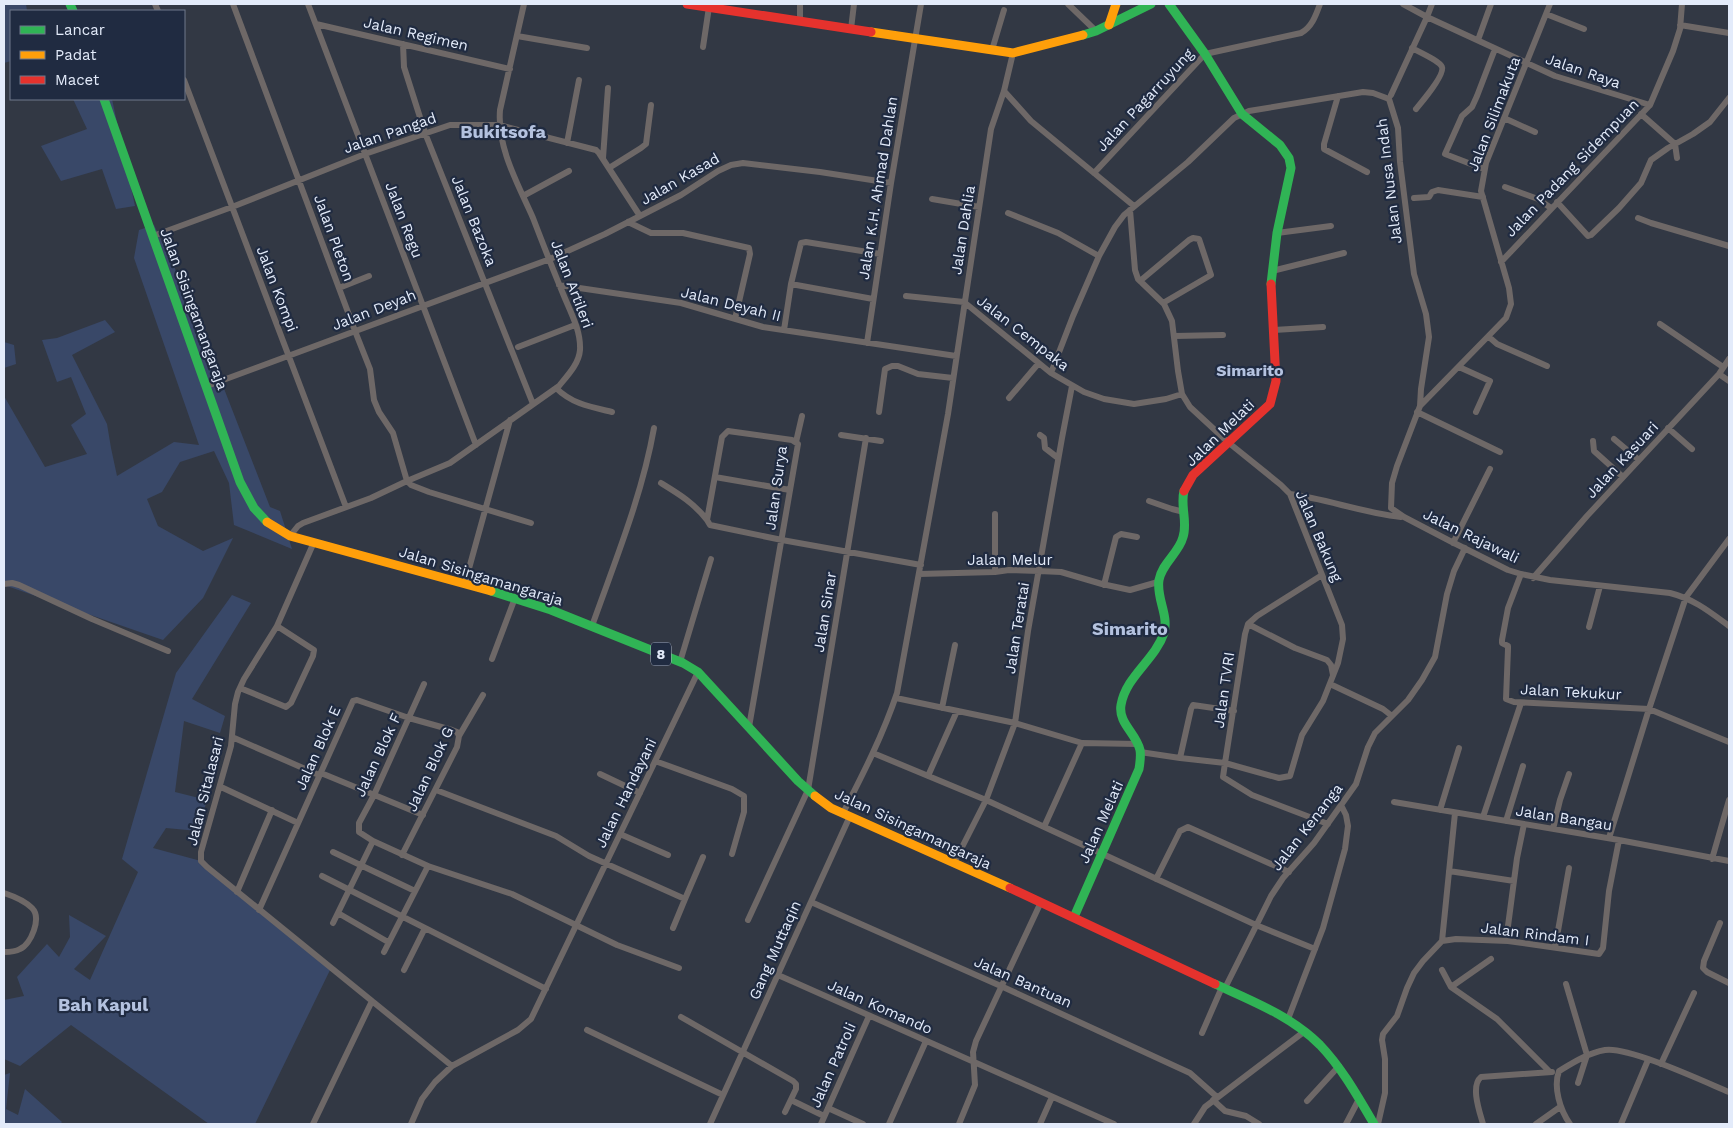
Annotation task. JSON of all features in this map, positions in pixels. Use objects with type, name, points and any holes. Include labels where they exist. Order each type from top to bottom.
[{"type":"main road","points":[[689,4],[1013,53],[1096,31],[1109,25],[1133,7],[1151,4]]},
{"type":"main road","points":[[1109,25],[1116,4]]},
{"type":"main road","name":"Jalan Melati","points":[[1158,582],[1167,562],[1182,542],[1186,531],[1182,502],[1184,489],[1189,481],[1270,404],[1274,393],[1276,381],[1272,272],[1277,233],[1291,168],[1288,158],[1280,145],[1242,114],[1205,54],[1170,4]]},
{"type":"main road","name":"Jalan Sisingamangaraja","points":[[104,100],[240,482],[252,507],[264,522],[290,536],[515,598],[592,626],[680,662],[698,672],[808,790],[831,808],[1074,917],[1288,1019],[1306,1031],[1327,1051],[1339,1066],[1376,1124]]},
{"type":"main road","points":[[1139,748],[1124,724],[1121,715],[1121,705],[1126,688],[1150,657],[1164,631],[1163,604],[1158,582]]},
{"type":"main road","name":"Jalan Melati","points":[[1074,917],[1139,770],[1139,748]]},
{"type":"street","name":"Jalan Pleton","points":[[233,4],[370,369],[374,400],[379,412],[393,433],[407,481]]},
{"type":"street","name":"Jalan Regu","points":[[308,4],[476,445]]},
{"type":"street","name":"Jalan Artileri","points":[[290,536],[303,523],[371,498],[450,463],[556,388],[569,374],[580,351],[578,333],[550,259],[506,154],[499,125],[500,110],[524,4]]},
{"type":"street","points":[[800,4],[800,22]]},
{"type":"street","points":[[851,29],[854,4]]},
{"type":"street","name":"Jalan K.H. Ahmad Dahlan","points":[[867,343],[891,182],[921,4]]},
{"type":"street","points":[[1068,4],[1096,31]]},
{"type":"street","name":"Jalan Pagarruyung","points":[[1094,173],[1205,54],[1301,33],[1307,30],[1312,23],[1320,4]]},
{"type":"street","name":"Jalan Raya","points":[[1403,4],[1526,64],[1555,76],[1650,105]]},
{"type":"street","points":[[1391,95],[1432,4]]},
{"type":"street","points":[[1478,40],[1491,4]]},
{"type":"street","name":"Jalan Silimakuta","points":[[1418,409],[1506,318],[1511,304],[1509,288],[1481,191],[1484,169],[1550,4]]},
{"type":"street","name":"Jalan Padang Sidempuan","points":[[1501,262],[1650,105],[1673,52],[1680,25],[1680,4]]},
{"type":"street","points":[[704,47],[709,8]]},
{"type":"street","points":[[992,50],[1004,10]]},
{"type":"street","points":[[1546,14],[1584,29]]},
{"type":"street","name":"Jalan Regimen","points":[[316,24],[510,69]]},
{"type":"street","points":[[1680,25],[1729,33]]},
{"type":"street","points":[[517,36],[587,48]]},
{"type":"street","name":"Jalan Bazoka","points":[[403,44],[404,67],[425,133],[533,404]]},
{"type":"street","points":[[1412,48],[1434,60],[1443,69],[1428,95],[1416,109]]},
{"type":"street","points":[[1484,169],[1445,154],[1462,116],[1472,107],[1495,49]]},
{"type":"street","name":"Jalan Dahlia","points":[[919,574],[948,414],[991,130],[1004,91],[1013,53]]},
{"type":"street","points":[[567,143],[579,80]]},
{"type":"street","name":"Jalan Kompi","points":[[185,83],[346,508]]},
{"type":"street","points":[[603,160],[608,88]]},
{"type":"street","points":[[1004,91],[1031,121],[1094,173],[1132,208],[1135,270],[1140,281],[1163,303],[1172,320],[1175,336],[1175,354],[1182,394]]},
{"type":"street","name":"Jalan Nusa Indah","points":[[1132,208],[1188,162],[1234,118],[1249,110],[1368,92],[1373,92],[1389,99],[1398,128],[1409,244],[1414,274],[1426,314],[1429,337],[1418,409]]},
{"type":"street","points":[[1338,96],[1324,149],[1367,172]]},
{"type":"street","points":[[1557,202],[1588,236],[1591,235],[1641,183],[1651,160],[1710,122],[1729,98]]},
{"type":"street","points":[[609,168],[646,144],[651,105]]},
{"type":"street","points":[[1641,114],[1675,144],[1677,158]]},
{"type":"street","points":[[1504,118],[1535,132]]},
{"type":"street","name":"Jalan Pangad","points":[[153,236],[365,154],[450,125],[499,125],[596,150],[640,216]]},
{"type":"street","name":"Jalan Kasad","points":[[550,259],[681,195],[718,171],[731,165],[743,163],[891,182]]},
{"type":"street","points":[[523,196],[569,171]]},
{"type":"street","points":[[1505,187],[1538,199],[1551,208]]},
{"type":"street","points":[[1414,198],[1429,197],[1432,192],[1438,190],[1483,198]]},
{"type":"street","points":[[932,199],[979,207]]},
{"type":"street","points":[[1051,373],[1099,256],[1114,227],[1132,208]]},
{"type":"street","points":[[1008,213],[1058,233],[1099,256]]},
{"type":"street","points":[[1638,218],[1729,246]]},
{"type":"street","points":[[628,222],[651,233],[682,233],[749,248],[750,254],[735,320]]},
{"type":"street","points":[[1277,233],[1330,226]]},
{"type":"street","points":[[1140,281],[1189,240],[1198,238],[1209,265],[1211,276],[1192,284],[1163,303]]},
{"type":"street","points":[[784,330],[791,284],[800,246],[803,242],[880,254]]},
{"type":"street","points":[[1272,272],[1344,253]]},
{"type":"street","name":"Jalan Deyah","points":[[207,386],[550,259]]},
{"type":"street","points":[[339,288],[369,276]]},
{"type":"street","points":[[791,284],[874,299]]},
{"type":"street","name":"Jalan Deyah II","points":[[560,285],[666,300],[763,327],[956,356]]},
{"type":"street","points":[[906,296],[964,302]]},
{"type":"street","name":"Jalan Cempaka","points":[[964,302],[1038,364],[1072,386],[1104,399],[1134,404],[1166,399],[1182,394]]},
{"type":"street","points":[[1660,324],[1724,367]]},
{"type":"street","points":[[518,347],[575,325]]},
{"type":"street","points":[[1274,330],[1323,327]]},
{"type":"street","points":[[1175,336],[1223,335]]},
{"type":"street","points":[[1489,337],[1497,344],[1547,366]]},
{"type":"street","name":"Jalan Kasuari","points":[[1533,578],[1623,477],[1719,374],[1729,359]]},
{"type":"street","points":[[1009,398],[1038,364]]},
{"type":"street","points":[[879,412],[885,369],[898,366],[918,374],[953,378]]},
{"type":"street","points":[[1459,367],[1490,381],[1476,412]]},
{"type":"street","points":[[1719,374],[1729,381]]},
{"type":"street","name":"Jalan Teratai","points":[[954,863],[986,800],[1015,723],[1028,631],[1072,386]]},
{"type":"street","points":[[556,388],[580,405],[612,412]]},
{"type":"street","name":"Jalan Bakung","points":[[1182,394],[1190,407],[1229,443],[1281,484],[1290,494],[1342,625],[1343,639],[1338,663],[1318,711],[1302,734],[1289,777],[1279,778],[1225,763]]},
{"type":"street","points":[[1418,409],[1500,452]]},
{"type":"street","name":"Jalan Rajawali","points":[[1418,409],[1392,483],[1392,508],[1404,517],[1508,570],[1533,578],[1651,590],[1686,597],[1729,626]]},
{"type":"street","points":[[796,442],[802,416]]},
{"type":"street","points":[[465,583],[510,420]]},
{"type":"street","points":[[592,626],[635,505],[651,448],[654,428]]},
{"type":"street","points":[[1668,428],[1692,449]]},
{"type":"street","name":"Jalan Surya","points":[[749,727],[782,540],[798,444],[796,442],[728,431],[722,437],[707,520],[710,525],[782,540]]},
{"type":"street","points":[[841,435],[881,441]]},
{"type":"street","points":[[1040,435],[1044,438],[1045,448],[1058,458]]},
{"type":"street","name":"Jalan Sinar","points":[[748,920],[808,790],[866,438]]},
{"type":"street","points":[[1614,439],[1639,460]]},
{"type":"street","points":[[1593,441],[1594,451],[1623,477]]},
{"type":"street","points":[[1453,543],[1490,469]]},
{"type":"street","points":[[715,477],[790,490]]},
{"type":"street","points":[[407,481],[429,492],[531,522]]},
{"type":"street","points":[[661,483],[689,500],[707,520]]},
{"type":"street","points":[[1290,494],[1404,517]]},
{"type":"street","points":[[1149,501],[1184,512]]},
{"type":"street","points":[[994,514],[995,572]]},
{"type":"street","points":[[1104,585],[1116,537],[1121,534],[1137,538]]},
{"type":"street","points":[[1609,838],[1686,597],[1729,539]]},
{"type":"street","points":[[782,540],[921,565]]},
{"type":"street","name":"Jalan Sitalasari","points":[[314,542],[277,626],[240,688],[235,704],[232,738],[221,787],[201,852],[201,861],[452,1066]]},
{"type":"street","name":"Jalan Kenanga","points":[[1202,1033],[1223,987],[1271,896],[1288,872],[1314,843],[1356,784],[1375,732],[1408,700],[1422,680],[1434,657],[1447,594],[1464,548]]},
{"type":"street","points":[[680,662],[711,559]]},
{"type":"street","name":"Jalan Melur","points":[[919,574],[1010,570],[1061,572],[1104,585],[1130,590],[1158,582]]},
{"type":"street","name":"Gang Muttaqin","points":[[710,1124],[811,902],[846,815],[888,720],[896,698],[919,574]]},
{"type":"street","name":"Jalan Tekukur","points":[[1521,574],[1509,602],[1502,640],[1502,643],[1508,646],[1506,698],[1509,701],[1649,709],[1729,742]]},
{"type":"street","points":[[1322,575],[1248,624],[1295,648],[1327,660],[1331,665],[1333,676]]},
{"type":"street","points":[[4,584],[12,583],[19,585],[92,619],[168,651]]},
{"type":"street","points":[[1589,627],[1600,586]]},
{"type":"street","points":[[492,660],[515,598]]},
{"type":"street","name":"Jalan TVRI","points":[[1225,763],[1248,624]]},
{"type":"street","points":[[240,688],[281,706],[286,707],[291,703],[314,650],[277,626]]},
{"type":"street","points":[[942,708],[955,645]]},
{"type":"street","name":"Jalan Handayani","points":[[411,1124],[422,1099],[435,1082],[452,1066],[518,1030],[531,1019],[698,672]]},
{"type":"street","name":"Jalan Blok F","points":[[373,841],[359,832],[359,823],[374,795],[424,684]]},
{"type":"street","points":[[1330,684],[1383,709],[1392,716]]},
{"type":"street","name":"Jalan Blok G","points":[[402,855],[457,747],[459,736],[483,695]]},
{"type":"street","points":[[896,698],[1015,723],[1082,743],[1139,748],[1180,758],[1225,763],[1222,774],[1226,780],[1252,795],[1328,824]]},
{"type":"street","name":"Jalan Blok E","points":[[259,910],[355,700],[452,730],[457,732],[459,736]]},
{"type":"street","points":[[1483,817],[1521,703]]},
{"type":"street","points":[[1180,758],[1193,705],[1234,711]]},
{"type":"street","points":[[928,776],[957,711]]},
{"type":"street","points":[[232,738],[423,815]]},
{"type":"street","points":[[1044,827],[1082,743]]},
{"type":"street","points":[[1440,810],[1458,748]]},
{"type":"street","points":[[873,753],[986,800],[1256,925],[1315,950]]},
{"type":"street","points":[[655,761],[744,796],[744,812],[732,854]]},
{"type":"street","points":[[1506,821],[1523,766]]},
{"type":"street","points":[[600,774],[640,793]]},
{"type":"street","points":[[1553,829],[1560,800],[1570,774]]},
{"type":"street","points":[[221,787],[298,822]]},
{"type":"street","points":[[436,790],[556,836],[589,856],[684,899]]},
{"type":"street","points":[[1712,858],[1729,800]]},
{"type":"street","name":"Jalan Bangau","points":[[1394,802],[1609,838],[1729,862]]},
{"type":"street","points":[[1288,1019],[1325,923],[1347,843],[1347,819],[1341,805]]},
{"type":"street","points":[[237,892],[272,810]]},
{"type":"street","points":[[1376,1124],[1385,1092],[1383,1034],[1397,1016],[1414,973],[1442,941],[1456,813]]},
{"type":"street","points":[[1506,941],[1517,858],[1524,824]]},
{"type":"street","points":[[1156,879],[1180,831],[1188,827],[1288,872]]},
{"type":"street","points":[[620,834],[668,855]]},
{"type":"street","name":"Jalan Rindam I","points":[[1442,941],[1456,939],[1506,941],[1596,954],[1602,951],[1609,891],[1620,840]]},
{"type":"street","points":[[332,923],[373,841],[428,866],[512,894],[617,945],[679,968]]},
{"type":"street","points":[[333,852],[414,891]]},
{"type":"street","points":[[673,928],[702,857]]},
{"type":"street","points":[[384,952],[428,866]]},
{"type":"street","points":[[1555,948],[1569,868]]},
{"type":"street","points":[[1450,871],[1514,880]]},
{"type":"street","points":[[322,876],[546,989]]},
{"type":"street","points":[[4,893],[32,908],[37,920],[25,945],[20,949],[4,952]]},
{"type":"street","name":"Jalan Bantuan","points":[[811,902],[1190,1073],[1225,1111],[1244,1115],[1259,1124]]},
{"type":"street","points":[[959,1124],[975,1085],[972,1052],[976,1041],[1003,987],[1041,902]]},
{"type":"street","points":[[338,913],[388,942]]},
{"type":"street","points":[[1720,923],[1704,961],[1703,968],[1729,983]]},
{"type":"street","points":[[404,970],[425,928]]},
{"type":"street","points":[[1451,987],[1491,959]]},
{"type":"street","points":[[1442,970],[1451,987],[1497,1019],[1550,1072]]},
{"type":"street","name":"Jalan Komando","points":[[778,975],[973,1062]]},
{"type":"street","points":[[1566,984],[1587,1055],[1578,1082]]},
{"type":"street","points":[[1661,1064],[1694,993]]},
{"type":"street","points":[[314,1124],[372,1001]]},
{"type":"street","name":"Jalan Patroli","points":[[821,1124],[869,1016]]},
{"type":"street","points":[[681,1017],[793,1081],[796,1084],[796,1088],[785,1112]]},
{"type":"street","points":[[587,1030],[723,1095]]},
{"type":"street","points":[[1194,1124],[1205,1107],[1306,1031]]},
{"type":"street","points":[[889,1124],[926,1041]]},
{"type":"street","points":[[1483,1124],[1475,1088],[1478,1080],[1481,1078],[1550,1072],[1559,1070],[1587,1055],[1607,1050],[1616,1050],[1661,1064],[1729,1092]]},
{"type":"street","points":[[1620,1124],[1648,1060]]},
{"type":"street","points":[[973,1062],[1114,1124]]},
{"type":"street","points":[[1308,1101],[1339,1066]]},
{"type":"street","points":[[1559,1070],[1557,1082],[1560,1107],[1570,1124]]},
{"type":"street","points":[[1040,1124],[1052,1097]]},
{"type":"street","points":[[1346,1124],[1359,1099]]},
{"type":"street","points":[[791,1100],[824,1116]]},
{"type":"street","points":[[1536,1124],[1560,1107]]},
{"type":"street","points":[[828,1108],[863,1124]]},
{"type":"shaded area","points":[[4,4],[26,4],[27,10],[10,10],[10,61],[4,63]]},
{"type":"shaded area","points":[[73,100],[112,100],[135,206],[116,209],[102,169],[61,181],[41,146],[87,129]]},
{"type":"shaded area","points":[[154,225],[188,296],[270,507],[280,511],[292,549],[234,525],[229,483],[214,451],[180,462],[162,492],[147,499],[158,526],[203,551],[233,538],[203,598],[163,640],[4,585],[4,396],[45,467],[87,454],[71,425],[86,414],[71,377],[57,382],[42,340],[57,338],[105,320],[115,332],[72,355],[107,424],[117,476],[174,442],[199,445],[134,258],[139,230]]},
{"type":"shaded area","points":[[4,342],[14,345],[16,364],[4,368]]},
{"type":"shaded area","points":[[232,595],[251,603],[192,699],[225,716],[220,733],[184,721],[175,792],[207,800],[198,831],[166,828],[153,848],[201,861],[331,968],[255,1124],[209,1124],[71,1025],[20,1066],[4,1059],[4,1000],[24,996],[17,977],[47,944],[59,957],[70,937],[69,915],[106,936],[74,969],[90,980],[138,872],[122,859],[176,673]]},
{"type":"shaded area","points":[[10,1073],[6,1109],[18,1115],[25,1089],[62,1122],[60,1124],[4,1124],[4,1075]]},
{"type":"traffic: fast","points":[[70,4],[73,10]]},
{"type":"traffic: fast","points":[[1083,35],[1096,31],[1151,4]]},
{"type":"traffic: fast","points":[[1169,4],[1205,54],[1242,114],[1280,145],[1289,158],[1291,168],[1277,233],[1271,284]]},
{"type":"traffic: fast","points":[[104,100],[240,482],[254,508],[267,522]]},
{"type":"traffic: fast","points":[[1074,917],[1139,769],[1140,750],[1122,717],[1121,705],[1129,685],[1154,652],[1164,633],[1165,620],[1159,593],[1159,580],[1163,568],[1178,548],[1183,537],[1185,526],[1184,491]]},
{"type":"traffic: fast","points":[[491,591],[551,610],[683,663],[698,672],[798,781],[815,796]]},
{"type":"traffic: fast","points":[[1215,984],[1284,1017],[1309,1035],[1335,1063],[1374,1124]]},
{"type":"traffic: slow","points":[[1109,25],[1116,4]]},
{"type":"traffic: slow","points":[[871,32],[1013,53],[1083,35]]},
{"type":"traffic: slow","points":[[267,522],[290,536],[491,591]]},
{"type":"traffic: slow","points":[[815,796],[831,808],[1010,888]]},
{"type":"traffic: jam","points":[[687,4],[871,32]]},
{"type":"traffic: jam","points":[[1184,491],[1193,475],[1270,404],[1276,381],[1271,284]]},
{"type":"traffic: jam","points":[[1010,888],[1215,984]]},
{"type":"district","name":"Bukitsofa","points":[[503,131]]},
{"type":"district","name":"Simarito","points":[[1250,370]]},
{"type":"district","name":"Simarito","points":[[1130,628]]},
{"type":"district","name":"Bah Kapul","points":[[103,1004]]}]
